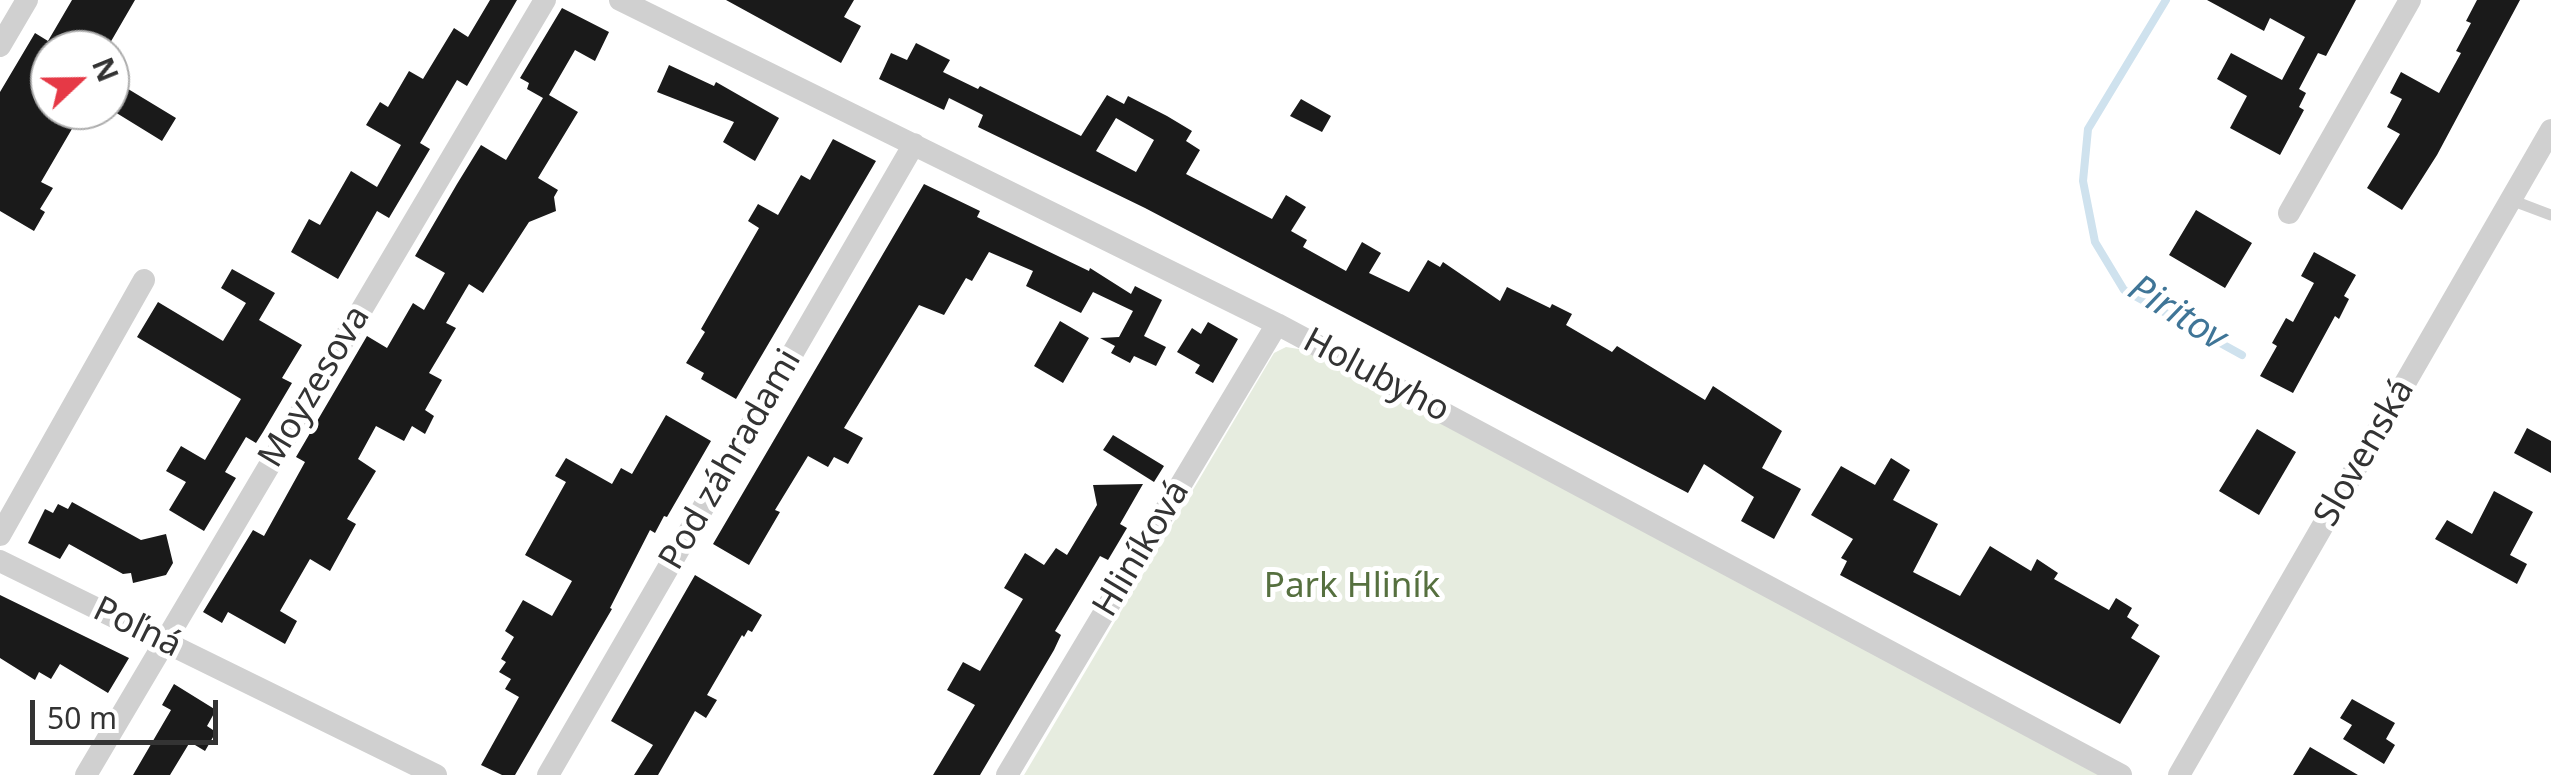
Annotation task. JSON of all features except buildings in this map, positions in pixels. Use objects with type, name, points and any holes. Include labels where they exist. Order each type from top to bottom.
[{"type":"street","points":[[0,46],[27,0]]},
{"type":"street","name":"Moyzesova","points":[[86,775],[545,0]]},
{"type":"street","name":"Holubyho","points":[[620,0],[1277,324],[2121,775]]},
{"type":"street","points":[[2290,213],[2410,0]]},
{"type":"street","name":"Slovenská","points":[[2178,775],[2551,130]]},
{"type":"street","name":"Pod záhradami","points":[[548,775],[914,144]]},
{"type":"street","points":[[0,535],[144,280]]},
{"type":"street","name":"Hliníková","points":[[1007,775],[1277,324]]},
{"type":"street","name":"Poľná","points":[[0,561],[436,775]]},
{"type":"lane","points":[[2511,200],[2551,215]]},
{"type":"green space","name":"Park Hliník","points":[[1286,347],[1305,350],[2099,775],[1024,775],[1274,353]]},
{"type":"waterway","name":"Piritov","points":[[2166,0],[2088,129],[2083,181],[2095,242],[2124,290],[2242,355]]}]
